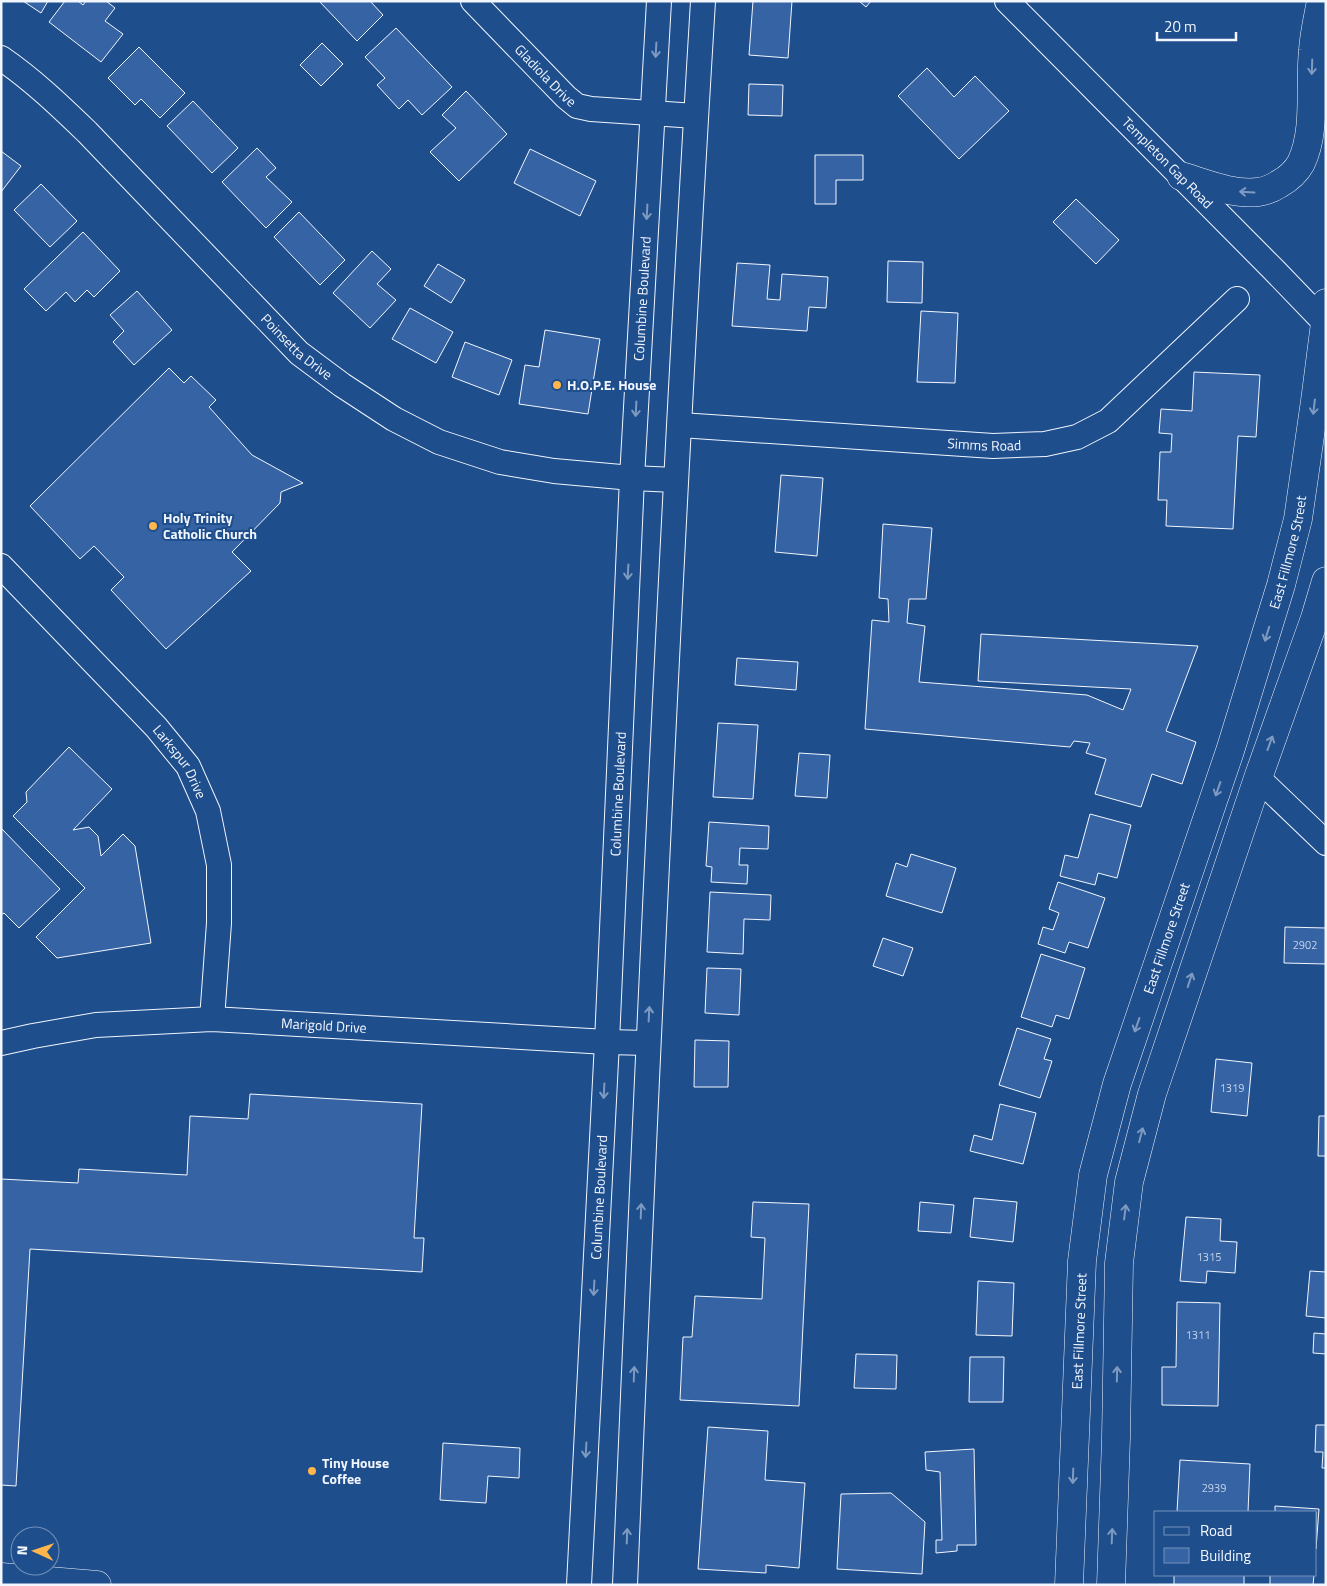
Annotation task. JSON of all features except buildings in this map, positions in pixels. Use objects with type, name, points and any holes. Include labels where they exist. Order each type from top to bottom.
[{"type":"main road","points":[[1181,176],[1228,190],[1260,192],[1288,179],[1300,165],[1306,149],[1309,126],[1312,50],[1321,1]]},
{"type":"main road","name":"East Fillmore Street","points":[[1069,1585],[1082,1261],[1093,1175],[1117,1084],[1230,751],[1282,585],[1298,519],[1325,317]]},
{"type":"main road","points":[[1110,1585],[1116,1429],[1119,1263],[1129,1182],[1152,1094],[1258,778],[1316,618],[1326,582]]},
{"type":"main road","points":[[1,1578],[97,1585]]},
{"type":"street","name":"Gladiola Drive","points":[[473,1],[577,106],[592,109],[696,116]]},
{"type":"street","name":"Columbine Boulevard","points":[[579,1585],[607,1042],[632,478],[659,1]]},
{"type":"street","points":[[625,1585],[648,1043],[675,480],[680,425],[703,1]]},
{"type":"street","name":"Templeton Gap Road","points":[[1007,1],[1325,317]]},
{"type":"street","name":"Poinsetta Drive","points":[[1,58],[24,74],[58,104],[299,352],[342,385],[394,419],[439,442],[508,463],[554,471],[675,480]]},
{"type":"street","name":"Simms Road","points":[[680,425],[993,446],[1045,444],[1077,437],[1108,420],[1237,299]]},
{"type":"street","name":"Larkspur Drive","points":[[1,566],[156,727],[188,766],[208,812],[219,865],[220,923],[212,1019]]},
{"type":"street","points":[[1258,778],[1326,844]]},
{"type":"street","name":"Marigold Drive","points":[[1,1043],[96,1025],[212,1019],[648,1043]]},
{"type":"place","name":"H.O.P.E. House","points":[[557,385]]},
{"type":"place","name":"Holy Trinity Catholic Church","points":[[153,526]]},
{"type":"place","name":"Tiny House Coffee","points":[[312,1471]]}]
